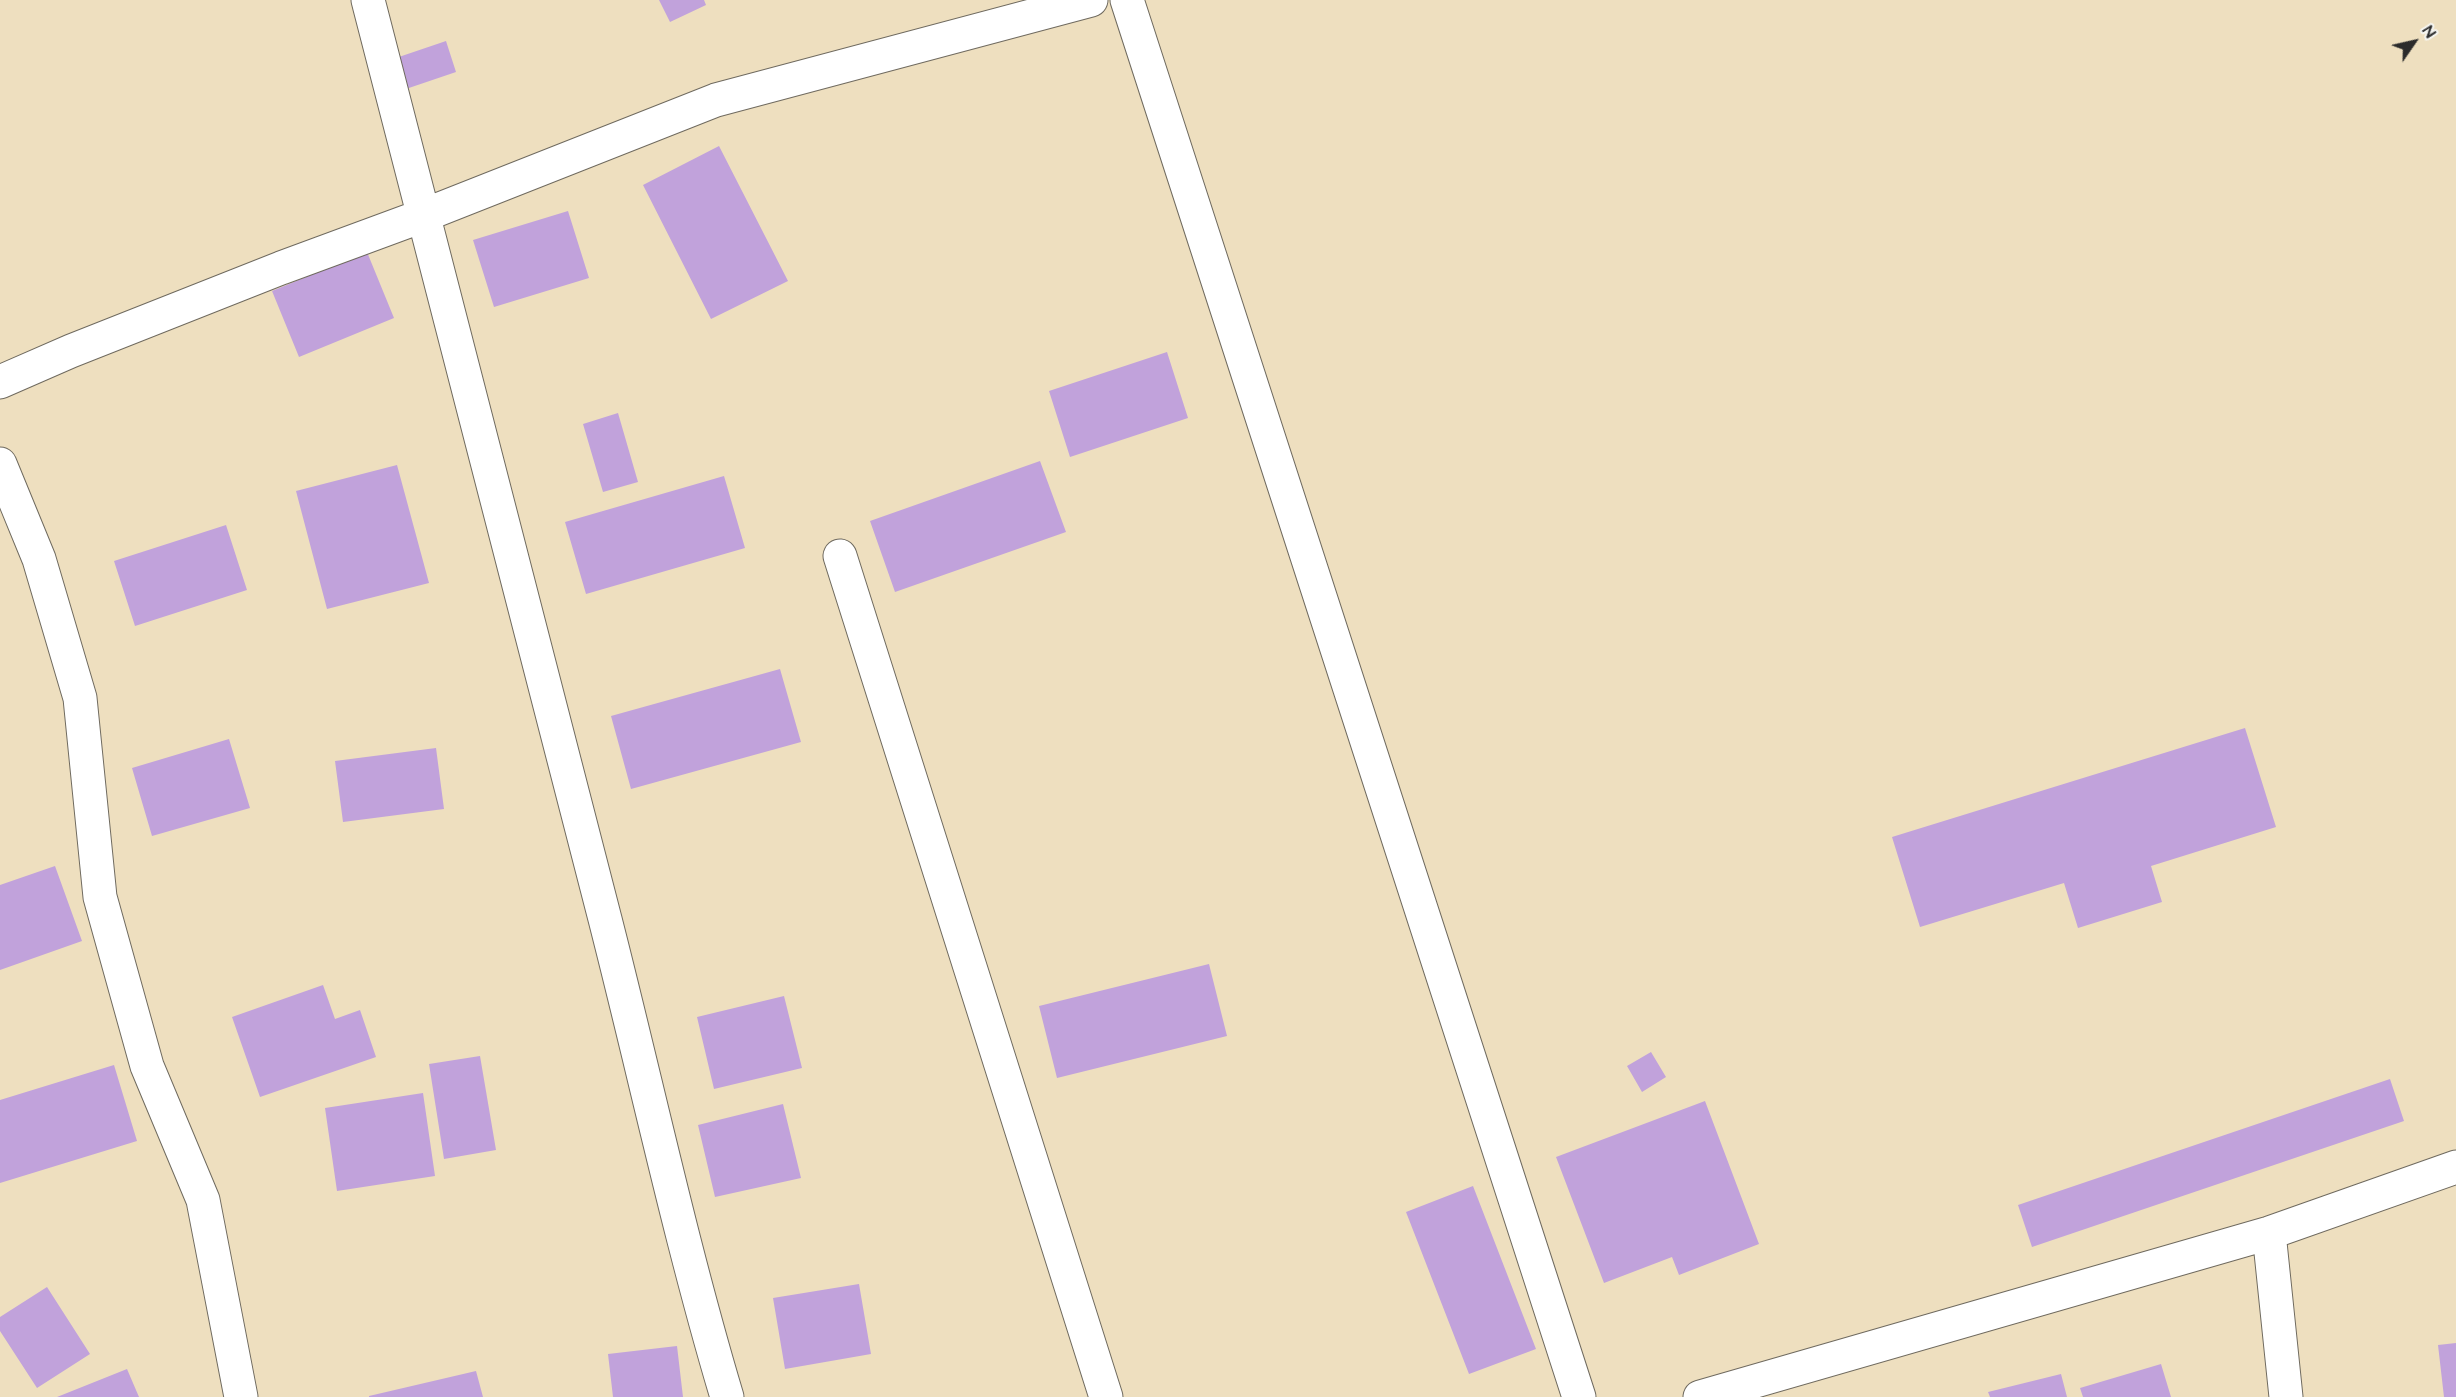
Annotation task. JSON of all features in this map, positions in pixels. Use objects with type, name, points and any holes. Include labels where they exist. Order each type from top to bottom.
[{"type":"street","points":[[368,0],[606,924],[705,1322],[727,1397]]},
{"type":"street","points":[[0,382],[71,351],[716,100],[1091,0]]},
{"type":"street","points":[[1127,0],[1579,1397]]},
{"type":"street","points":[[0,464],[39,559],[80,698],[100,897],[147,1066],[203,1200],[241,1397]]},
{"type":"street","points":[[840,556],[1106,1397]]},
{"type":"street","points":[[1700,1397],[2269,1233],[2456,1167]]},
{"type":"street","points":[[2269,1233],[2286,1397]]},
{"type":"building","points":[[659,0],[704,0],[706,5],[670,22]]},
{"type":"building","points":[[446,41],[456,72],[400,91],[390,60]]},
{"type":"building","points":[[719,146],[788,281],[711,319],[643,185]]},
{"type":"building","points":[[568,211],[589,278],[494,307],[473,240]]},
{"type":"building","points":[[367,252],[394,318],[299,357],[272,291]]},
{"type":"building","points":[[1167,352],[1188,418],[1070,457],[1049,391]]},
{"type":"building","points":[[618,413],[638,482],[603,492],[583,424]]},
{"type":"building","points":[[1040,461],[1066,532],[895,592],[870,521]]},
{"type":"building","points":[[397,465],[429,583],[327,609],[296,491]]},
{"type":"building","points":[[724,476],[745,548],[586,594],[565,522]]},
{"type":"building","points":[[226,525],[247,590],[135,626],[114,561]]},
{"type":"building","points":[[780,669],[801,742],[631,789],[611,716]]},
{"type":"building","points":[[2245,728],[2276,827],[2151,866],[2162,902],[2078,928],[2064,883],[1920,927],[1892,837]]},
{"type":"building","points":[[229,739],[250,808],[152,836],[132,768]]},
{"type":"building","points":[[436,748],[444,809],[343,822],[335,761]]},
{"type":"building","points":[[55,866],[82,941],[0,970],[0,885]]},
{"type":"building","points":[[1209,964],[1227,1036],[1057,1078],[1039,1006]]},
{"type":"building","points":[[323,985],[335,1019],[360,1010],[376,1057],[260,1097],[232,1017]]},
{"type":"building","points":[[784,996],[802,1068],[714,1089],[697,1017]]},
{"type":"building","points":[[1651,1052],[1666,1077],[1642,1092],[1627,1066]]},
{"type":"building","points":[[480,1056],[496,1150],[444,1159],[429,1064]]},
{"type":"building","points":[[114,1065],[137,1141],[0,1183],[0,1100]]},
{"type":"building","points":[[2390,1079],[2404,1121],[2032,1247],[2018,1205]]},
{"type":"building","points":[[423,1093],[435,1176],[337,1191],[325,1108]]},
{"type":"building","points":[[1705,1101],[1759,1244],[1679,1275],[1672,1257],[1604,1283],[1556,1157]]},
{"type":"building","points":[[783,1104],[801,1178],[715,1197],[698,1125]]},
{"type":"building","points":[[1473,1186],[1536,1349],[1469,1374],[1406,1212]]},
{"type":"building","points":[[859,1284],[871,1354],[785,1369],[773,1298]]},
{"type":"building","points":[[47,1287],[90,1354],[37,1388],[0,1331],[0,1317]]},
{"type":"building","points":[[2456,1343],[2456,1397],[2444,1397],[2438,1345]]},
{"type":"building","points":[[677,1346],[683,1397],[613,1397],[608,1354]]},
{"type":"building","points":[[2161,1364],[2171,1397],[2083,1397],[2080,1388]]},
{"type":"building","points":[[127,1369],[139,1397],[57,1397]]},
{"type":"building","points":[[476,1371],[483,1397],[369,1397],[369,1396]]},
{"type":"building","points":[[2061,1374],[2067,1397],[1990,1397],[1988,1392]]}]
